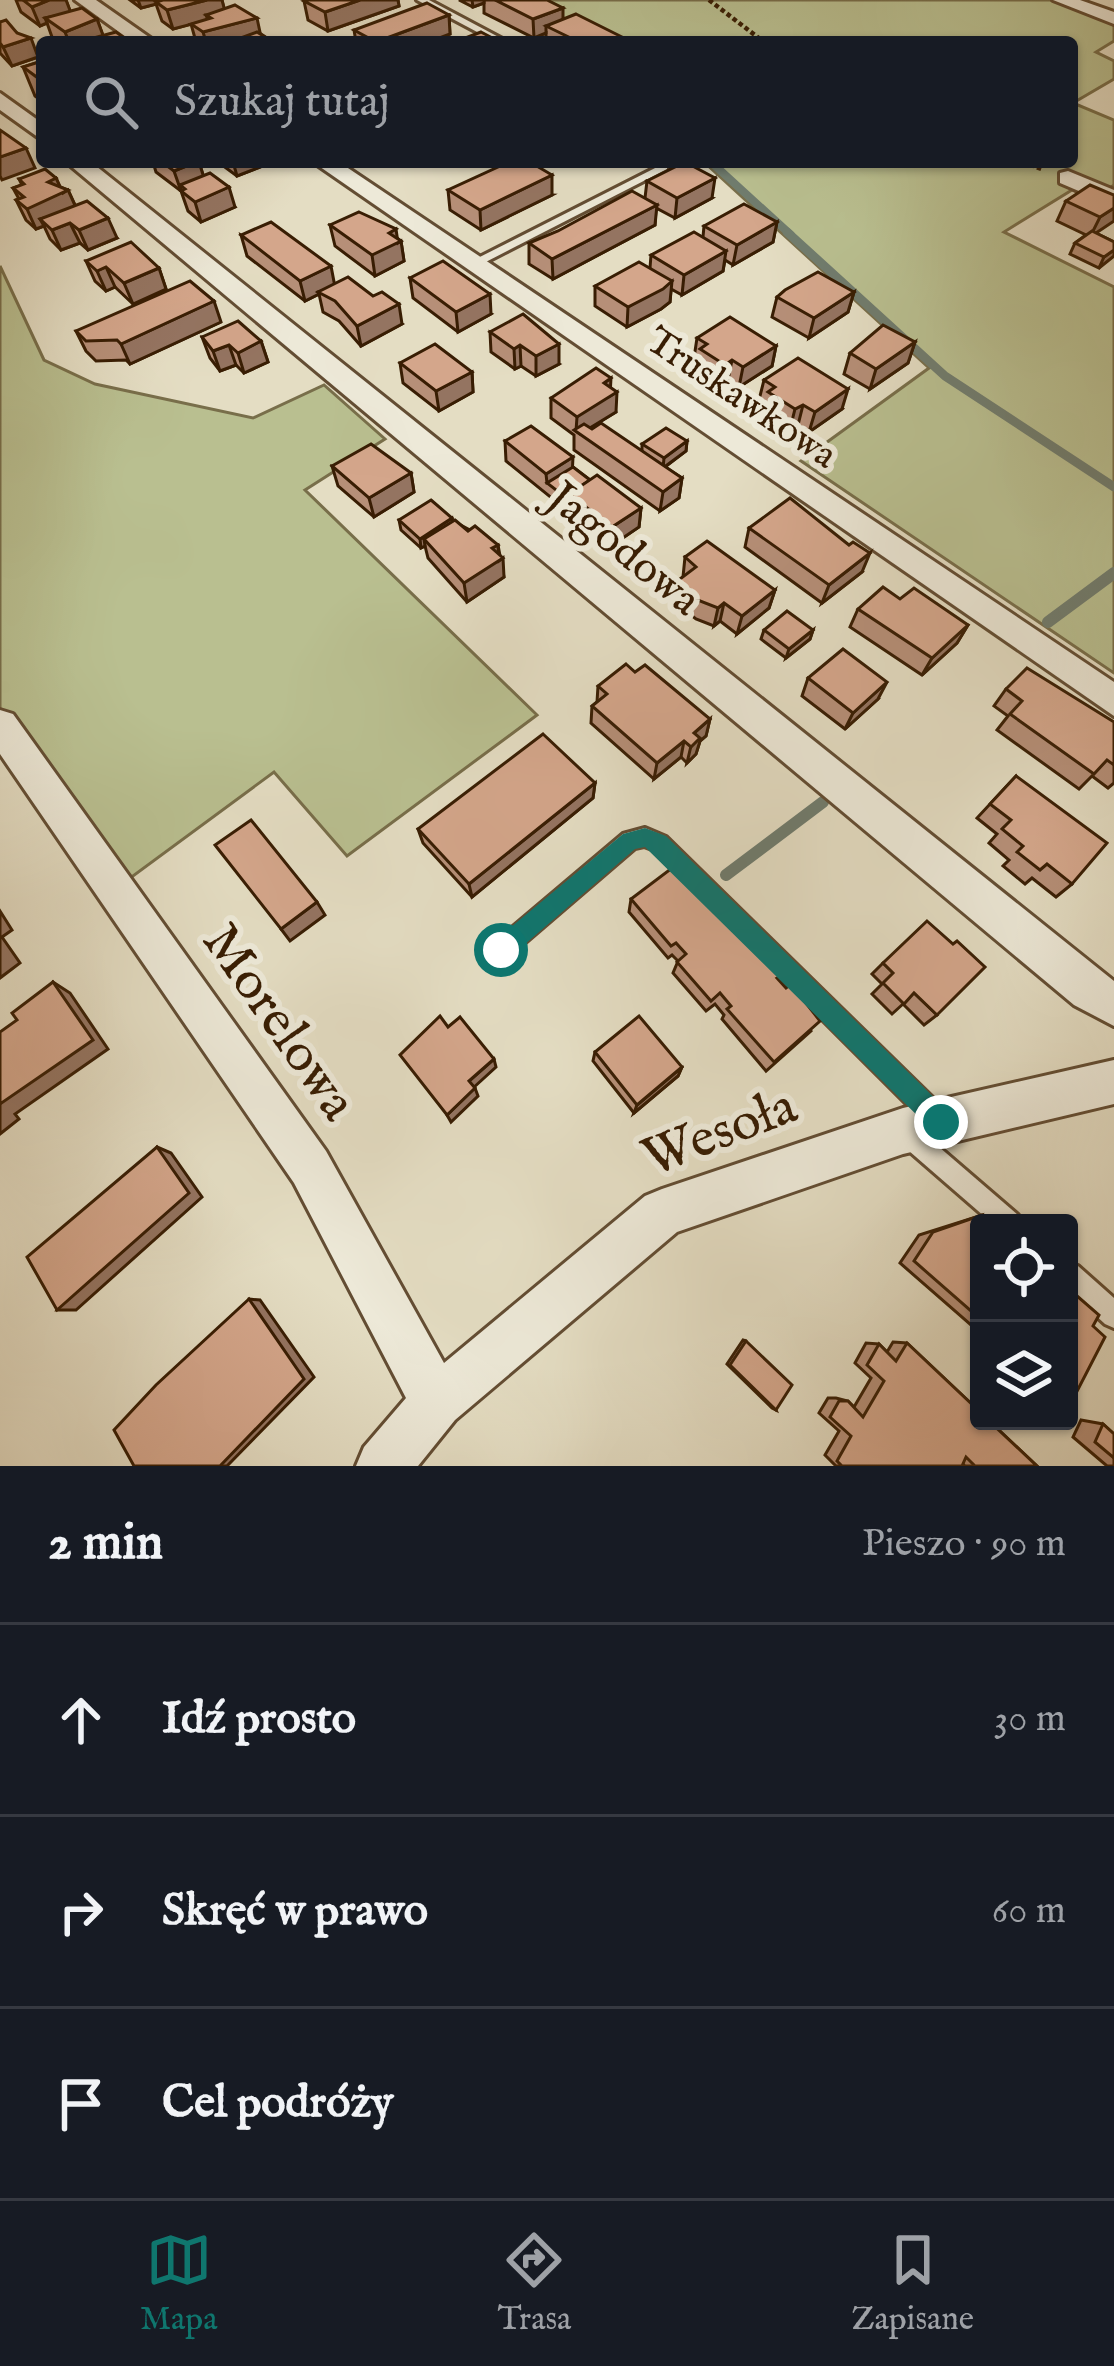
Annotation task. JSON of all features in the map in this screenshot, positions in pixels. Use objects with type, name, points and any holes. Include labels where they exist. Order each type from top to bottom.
[{"type":"street","points":[[84,0],[137,36]]},
{"type":"street","points":[[1062,0],[1114,18]]},
{"type":"street","points":[[0,99],[36,129]]},
{"type":"street","name":"Jagodowa","points":[[84,168],[1089,990],[1114,1005]]},
{"type":"street","name":"Truskawkowa","points":[[336,168],[1114,701]]},
{"type":"street","points":[[1067,178],[1114,199]]},
{"type":"street","name":"Morelowa","points":[[0,725],[310,1167],[436,1402]]},
{"type":"street","name":"Wesoła","points":[[383,1466],[436,1402],[662,1213],[922,1126],[1114,1082]]},
{"type":"lane","points":[[422,0],[491,36]]},
{"type":"lane","points":[[472,264],[661,168]]},
{"type":"lane","points":[[501,950],[630,840],[645,837],[659,843],[1002,1214]]},
{"type":"lane","points":[[1078,1283],[1114,1315]]},
{"type":"path","points":[[709,0],[756,36]]},
{"type":"green space","points":[[526,0],[1054,0],[1114,21],[1114,41],[1096,52],[1114,61],[1114,79],[1078,100],[1078,36],[601,36]]},
{"type":"green space","points":[[1078,105],[1114,120],[1114,185],[1094,200],[1072,190],[1004,232],[1114,287],[1114,673],[801,461],[929,368],[711,168],[1078,168]]},
{"type":"green space","points":[[0,266],[44,360],[95,384],[253,418],[324,385],[385,439],[305,490],[537,715],[347,856],[274,772],[114,890],[0,735]]},
{"type":"building","points":[[23,0],[49,0],[32,7]]},
{"type":"building","points":[[207,0],[167,10],[156,2]]},
{"type":"building","points":[[307,0],[360,0],[325,12]]},
{"type":"building","points":[[495,0],[547,0],[563,8],[533,19]]},
{"type":"building","points":[[427,3],[449,15],[392,36],[365,36],[354,30]]},
{"type":"building","points":[[235,5],[257,18],[203,32],[191,24],[211,18],[206,15]]},
{"type":"building","points":[[82,8],[97,19],[65,32],[45,18]]},
{"type":"building","points":[[576,14],[620,36],[567,36],[546,26]]},
{"type":"building","points":[[6,20],[17,33],[31,38],[3,47],[0,22]]},
{"type":"building","points":[[0,130],[26,148],[0,157]]},
{"type":"building","points":[[496,168],[540,168],[552,175],[480,210],[448,190]]},
{"type":"building","points":[[673,168],[696,168],[715,178],[677,198],[647,181]]},
{"type":"building","points":[[45,169],[56,178],[48,182],[68,190],[27,209],[16,200],[24,197],[13,188],[24,184],[19,179]]},
{"type":"building","points":[[210,173],[229,187],[195,202],[181,191],[185,189],[180,185]]},
{"type":"building","points":[[1090,185],[1114,195],[1114,208],[1100,217],[1066,201]]},
{"type":"building","points":[[632,191],[657,205],[552,259],[529,243],[558,231]]},
{"type":"building","points":[[87,201],[108,218],[79,230],[70,223],[52,230],[40,219]]},
{"type":"building","points":[[744,204],[777,222],[737,245],[704,226]]},
{"type":"building","points":[[359,212],[396,229],[389,233],[401,241],[372,255],[330,225]]},
{"type":"building","points":[[271,222],[331,266],[300,281],[241,235]]},
{"type":"building","points":[[1092,231],[1114,242],[1114,250],[1104,257],[1075,243]]},
{"type":"building","points":[[694,232],[726,251],[684,275],[651,255]]},
{"type":"building","points":[[131,242],[159,268],[124,283],[106,267],[97,271],[86,261]]},
{"type":"building","points":[[443,261],[490,294],[456,312],[410,278]]},
{"type":"building","points":[[639,262],[672,281],[628,307],[595,286]]},
{"type":"building","points":[[818,272],[854,292],[814,318],[777,297],[785,290]]},
{"type":"building","points":[[348,277],[373,296],[382,292],[399,304],[357,326],[335,301],[318,292]]},
{"type":"building","points":[[190,281],[214,301],[121,344],[117,340],[86,341],[76,331]]},
{"type":"building","points":[[523,314],[559,344],[536,356],[520,345],[514,349],[490,332]]},
{"type":"building","points":[[730,317],[776,346],[743,367],[732,360],[725,365],[700,349],[707,344],[697,338]]},
{"type":"building","points":[[238,321],[261,341],[238,353],[229,345],[213,351],[202,337]]},
{"type":"building","points":[[883,325],[915,342],[876,369],[850,353]]},
{"type":"building","points":[[435,344],[472,372],[436,391],[400,363]]},
{"type":"building","points":[[798,358],[848,389],[815,412],[803,405],[795,409],[768,392],[775,387],[764,380]]},
{"type":"building","points":[[596,368],[611,378],[604,383],[617,392],[577,417],[551,398]]},
{"type":"building","points":[[601,423],[682,478],[663,492],[574,430]]},
{"type":"building","points":[[531,426],[573,457],[546,474],[505,441]]},
{"type":"building","points":[[666,428],[687,441],[664,458],[642,444]]},
{"type":"building","points":[[371,444],[411,473],[369,498],[332,466]]},
{"type":"building","points":[[573,467],[590,480],[569,494],[569,500],[547,483]]},
{"type":"building","points":[[597,475],[641,508],[612,527],[569,494]]},
{"type":"building","points":[[790,498],[849,545],[853,542],[870,553],[829,585],[749,528]]},
{"type":"building","points":[[431,500],[452,518],[420,539],[399,520]]},
{"type":"building","points":[[455,520],[468,531],[475,526],[498,545],[492,548],[503,558],[464,583],[424,539]]},
{"type":"building","points":[[707,541],[775,590],[742,616],[724,603],[718,608],[700,601],[676,582],[696,567],[685,557]]},
{"type":"building","points":[[883,587],[900,599],[914,588],[968,625],[932,658],[858,609]]},
{"type":"building","points":[[787,611],[813,630],[789,649],[764,630]]},
{"type":"building","points":[[843,649],[887,682],[853,713],[808,678]]},
{"type":"building","points":[[626,664],[635,672],[645,665],[710,719],[694,733],[700,738],[691,747],[684,741],[657,763],[592,706],[607,694],[598,686]]},
{"type":"building","points":[[1027,668],[1114,722],[1114,765],[1107,760],[1094,774],[1010,714],[1022,701],[1006,689]]},
{"type":"building","points":[[543,734],[595,783],[469,884],[418,829]]},
{"type":"building","points":[[1016,776],[1107,843],[1072,884],[1047,864],[1040,870],[1017,852],[1023,846],[1002,829],[1011,820],[990,804]]},
{"type":"building","points":[[251,820],[317,902],[281,929],[215,845]]},
{"type":"building","points":[[676,865],[782,975],[777,978],[786,988],[791,984],[820,1021],[774,1062],[727,1009],[731,1006],[720,993],[711,1001],[677,962],[686,954],[676,943],[671,946],[631,899]]},
{"type":"building","points":[[927,921],[985,967],[937,1015],[914,993],[904,1004],[883,983],[893,973],[883,963]]},
{"type":"building","points":[[53,982],[93,1040],[0,1104],[0,1032],[17,1020],[12,1013]]},
{"type":"building","points":[[440,1016],[448,1027],[460,1017],[494,1059],[469,1081],[475,1088],[447,1115],[400,1055]]},
{"type":"building","points":[[639,1016],[682,1067],[637,1105],[595,1052]]},
{"type":"building","points":[[157,1147],[189,1193],[57,1310],[27,1257]]},
{"type":"building","points":[[970,1219],[970,1310],[914,1261],[933,1232]]},
{"type":"building","points":[[1078,1297],[1099,1315],[1093,1326],[1105,1337],[1078,1389]]},
{"type":"building","points":[[249,1299],[304,1379],[220,1466],[134,1466],[114,1430]]},
{"type":"building","points":[[746,1341],[792,1385],[776,1410],[730,1365]]},
{"type":"building","points":[[907,1343],[970,1402],[970,1430],[999,1430],[1037,1466],[975,1466],[966,1457],[962,1466],[842,1466],[837,1461],[851,1436],[830,1417],[839,1401],[848,1401],[863,1417],[884,1381],[867,1365],[879,1344],[896,1361]]},
{"type":"building","points":[[1103,1424],[1114,1434],[1114,1458],[1095,1442]]},
{"type":"waterway","points":[[718,168],[791,235]]},
{"type":"waterway","points":[[787,232],[945,376],[1114,487]]},
{"type":"waterway","points":[[1048,622],[1114,573]]},
{"type":"waterway","points":[[726,875],[823,802]]},
{"type":"route","points":[[501,950],[630,840],[645,837],[659,843],[941,1122]]}]
